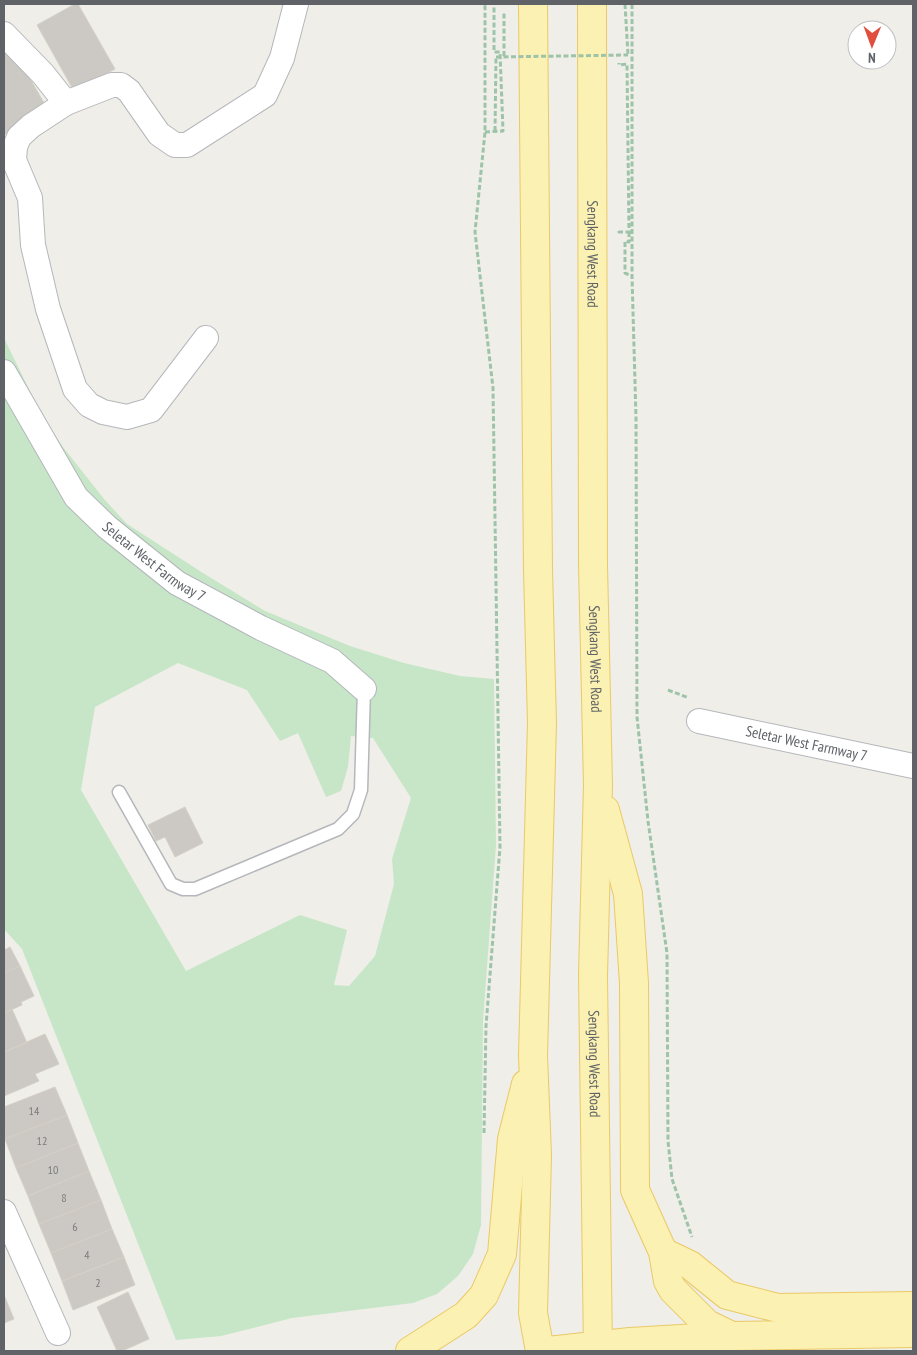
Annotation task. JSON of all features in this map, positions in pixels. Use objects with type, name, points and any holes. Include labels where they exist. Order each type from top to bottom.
[{"type":"main road","points":[[532,4],[538,570],[542,723],[533,1056],[536,1155],[533,1313],[540,1351]]},
{"type":"main road","name":"Sengkang West Road","points":[[592,4],[593,565],[598,785],[593,976],[598,1348]]},
{"type":"main road","points":[[598,785],[628,894],[634,984],[635,1190],[663,1252],[668,1281],[673,1290],[707,1324],[732,1336]]},
{"type":"main road","points":[[410,1351],[466,1315],[484,1295],[502,1254],[512,1139],[533,1056]]},
{"type":"main road","points":[[663,1252],[690,1266],[727,1295],[778,1308],[913,1306]]},
{"type":"main road","points":[[548,1351],[598,1348],[630,1342],[732,1336],[913,1333]]},
{"type":"street","points":[[206,338],[151,410],[127,417],[103,412],[89,405],[75,389],[48,309],[33,245],[30,198],[14,160],[15,147],[19,137],[31,126],[66,103],[112,85],[121,85],[129,91],[159,134],[176,145],[187,145],[266,95],[282,58],[296,4]]},
{"type":"street","points":[[4,34],[43,74],[66,103]]},
{"type":"street","name":"Seletar West Farmway 7","points":[[4,372],[76,497],[108,527],[177,583],[261,628],[332,661],[364,689]]},
{"type":"street","name":"Seletar West Farmway 7","points":[[699,721],[913,766]]},
{"type":"street","points":[[4,1212],[58,1332]]},
{"type":"lane","points":[[119,792],[171,884],[183,889],[195,889],[338,829],[353,814],[361,790],[364,689]]},
{"type":"path","points":[[484,1142],[486,1026],[500,847],[493,388],[475,232],[486,132],[485,4]]},
{"type":"path","points":[[486,132],[503,131],[500,52],[494,52],[494,4]]},
{"type":"path","points":[[504,4],[504,56]]},
{"type":"path","points":[[495,131],[496,56],[628,55],[625,4]]},
{"type":"path","points":[[632,4],[632,276],[636,418],[637,717]]},
{"type":"path","points":[[619,47],[619,64],[627,64],[629,242],[625,241],[625,273],[632,276]]},
{"type":"path","points":[[618,55],[618,75]]},
{"type":"path","points":[[618,222],[619,232],[629,232]]},
{"type":"green space","points":[[4,338],[41,414],[63,447],[104,499],[127,524],[265,611],[350,646],[404,663],[460,676],[494,679],[496,845],[483,1021],[481,1225],[473,1254],[458,1276],[437,1294],[413,1303],[292,1318],[221,1336],[176,1340],[22,949],[4,929]],"holes":[[[178,663],[247,690],[280,741],[298,733],[326,797],[341,791],[348,767],[351,736],[373,738],[411,798],[392,859],[394,884],[375,956],[349,986],[334,985],[347,930],[300,915],[186,971],[81,790],[95,707]]]},
{"type":"building","points":[[78,4],[115,69],[74,91],[37,25]]},
{"type":"building","points":[[4,41],[13,49],[48,110],[4,135]]},
{"type":"building","points":[[185,807],[203,843],[175,857],[165,837],[156,841],[148,825]]},
{"type":"building","points":[[10,947],[20,966],[4,973],[4,950]]},
{"type":"building","points":[[20,966],[34,996],[21,1002],[22,1005],[4,1013],[4,973]]},
{"type":"building","points":[[12,1009],[27,1043],[4,1052],[4,1013]]},
{"type":"building","points":[[45,1034],[59,1064],[35,1074],[39,1081],[4,1096],[4,1052]]},
{"type":"building","points":[[55,1087],[67,1115],[5,1139],[4,1107]]},
{"type":"building","points":[[67,1115],[78,1143],[16,1168],[5,1139]]},
{"type":"building","points":[[78,1143],[89,1171],[28,1196],[16,1168]]},
{"type":"building","points":[[89,1171],[101,1200],[39,1224],[28,1196]]},
{"type":"building","points":[[101,1200],[112,1229],[51,1253],[39,1224]]},
{"type":"building","points":[[112,1229],[124,1257],[62,1281],[51,1253]]},
{"type":"building","points":[[124,1257],[135,1285],[73,1310],[62,1281]]},
{"type":"building","points":[[128,1292],[149,1339],[122,1351],[117,1351],[97,1307]]},
{"type":"building","points":[[4,1295],[14,1319],[4,1323]]}]
